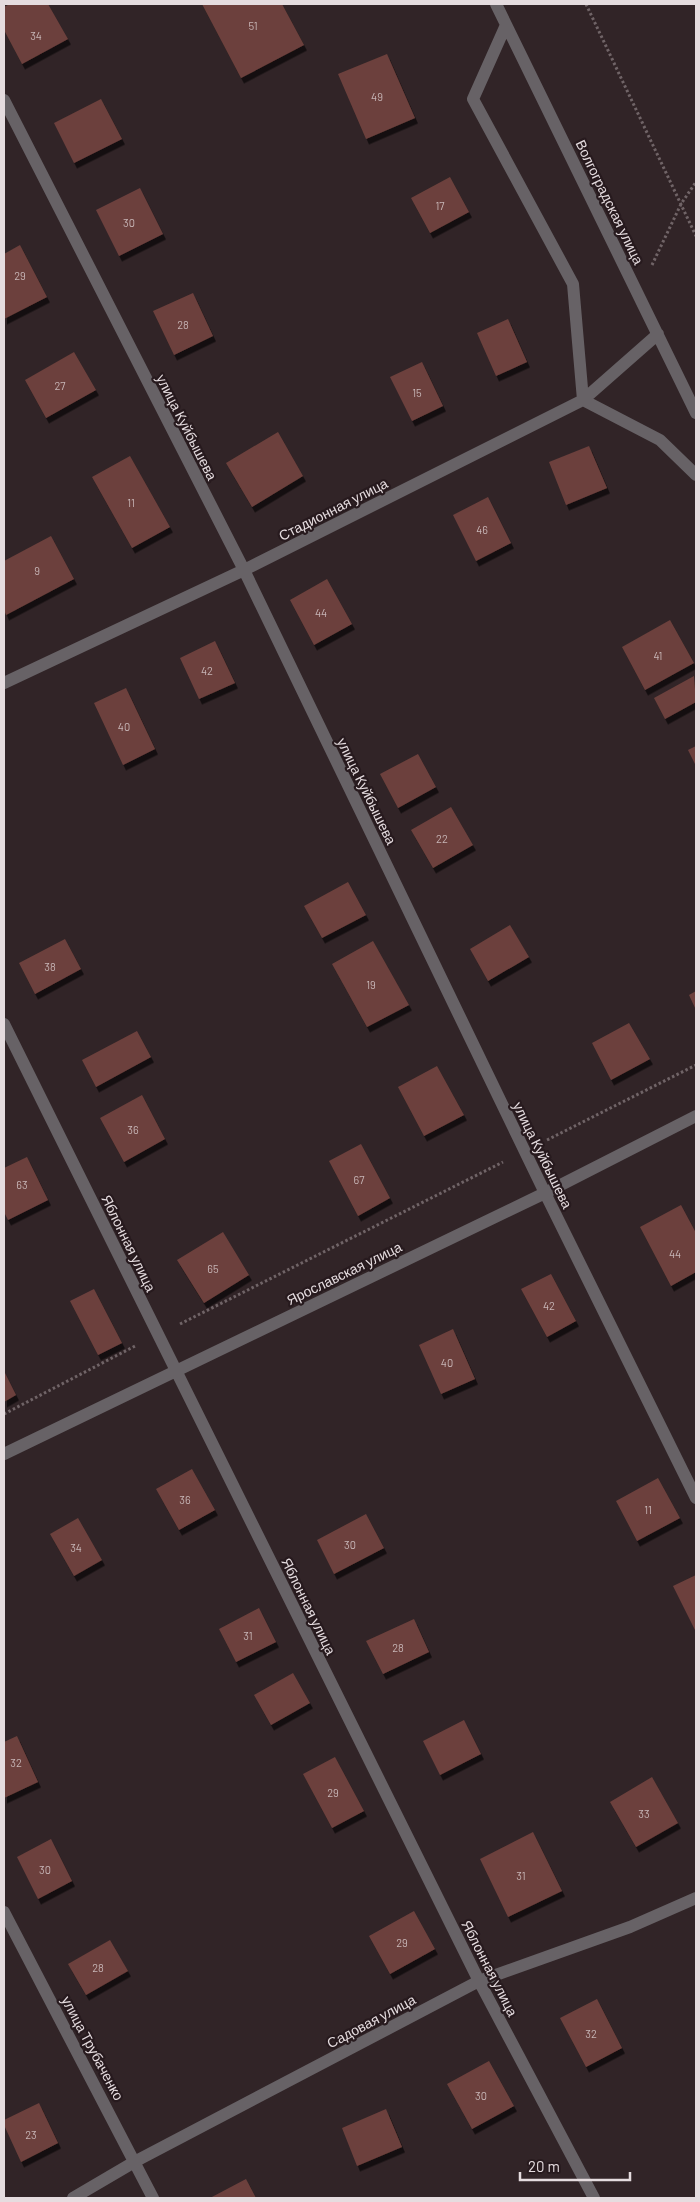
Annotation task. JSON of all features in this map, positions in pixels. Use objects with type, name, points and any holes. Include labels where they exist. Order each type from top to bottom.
[{"type":"street","name":"Волгоградская улица","points":[[496,4],[696,413]]},
{"type":"street","points":[[506,24],[473,99],[573,284],[583,400],[660,440],[696,475]]},
{"type":"street","name":"улица Куйбышева","points":[[4,100],[244,570],[545,1193],[696,1498]]},
{"type":"street","name":"Стадионная улица","points":[[4,683],[244,570],[583,400],[658,334]]},
{"type":"street","name":"Яблонная улица","points":[[4,1024],[478,1981],[594,2198]]},
{"type":"street","name":"Ярославская улица","points":[[4,1454],[545,1193],[696,1116]]},
{"type":"street","name":"Садовая улица","points":[[73,2198],[136,2161],[478,1981],[630,1927],[696,1898]]},
{"type":"street","name":"улица Трубаченко","points":[[4,1912],[136,2161],[153,2198]]},
{"type":"path","points":[[586,4],[696,236]]},
{"type":"path","points":[[638,293],[681,204],[696,182]]},
{"type":"path","points":[[4,1414],[696,1065]]},
{"type":"building","points":[[10,4],[48,4],[68,39],[22,64],[4,30],[4,7]]},
{"type":"building","points":[[202,4],[282,4],[304,45],[241,78]]},
{"type":"building","points":[[387,54],[415,118],[366,139],[338,74]]},
{"type":"building","points":[[101,99],[122,139],[74,163],[54,123]]},
{"type":"building","points":[[450,177],[469,212],[430,233],[411,198]]},
{"type":"building","points":[[140,188],[163,234],[119,256],[96,210]]},
{"type":"building","points":[[20,245],[47,297],[4,319],[4,254]]},
{"type":"building","points":[[193,293],[213,336],[174,355],[153,311]]},
{"type":"building","points":[[508,319],[527,362],[496,376],[477,333]]},
{"type":"building","points":[[74,352],[96,390],[46,418],[25,380]]},
{"type":"building","points":[[422,362],[443,406],[412,421],[390,377]]},
{"type":"building","points":[[278,432],[303,476],[252,507],[226,463]]},
{"type":"building","points":[[589,446],[607,488],[566,505],[549,462]]},
{"type":"building","points":[[130,456],[170,527],[132,548],[92,477]]},
{"type":"building","points":[[488,497],[511,543],[476,561],[453,515]]},
{"type":"building","points":[[51,536],[74,579],[6,615],[4,610],[4,561]]},
{"type":"building","points":[[327,579],[352,624],[314,645],[290,600]]},
{"type":"building","points":[[670,620],[694,663],[645,690],[622,647]]},
{"type":"building","points":[[215,641],[235,683],[199,699],[180,658]]},
{"type":"building","points":[[694,676],[696,702],[665,719],[654,698]]},
{"type":"building","points":[[126,688],[155,749],[123,765],[94,703]]},
{"type":"building","points":[[696,746],[696,766],[688,750]]},
{"type":"building","points":[[418,754],[436,787],[398,808],[380,774]]},
{"type":"building","points":[[451,807],[473,845],[433,868],[411,830]]},
{"type":"building","points":[[348,882],[366,915],[322,938],[304,906]]},
{"type":"building","points":[[510,925],[529,957],[488,981],[470,949]]},
{"type":"building","points":[[65,939],[81,969],[35,994],[19,963]]},
{"type":"building","points":[[373,941],[409,1005],[367,1027],[332,964]]},
{"type":"building","points":[[696,991],[696,1010],[689,995]]},
{"type":"building","points":[[629,1023],[650,1059],[611,1080],[592,1043]]},
{"type":"building","points":[[137,1031],[151,1057],[96,1087],[82,1060]]},
{"type":"building","points":[[437,1066],[464,1115],[424,1136],[398,1087]]},
{"type":"building","points":[[142,1095],[165,1139],[124,1162],[100,1118]]},
{"type":"building","points":[[361,1144],[390,1198],[358,1216],[329,1161]]},
{"type":"building","points":[[27,1157],[48,1200],[8,1220],[4,1212],[4,1168]]},
{"type":"building","points":[[681,1205],[696,1233],[696,1272],[671,1286],[640,1227]]},
{"type":"building","points":[[223,1232],[249,1275],[204,1303],[177,1260]]},
{"type":"building","points":[[551,1274],[576,1321],[547,1337],[521,1289]]},
{"type":"building","points":[[94,1289],[122,1343],[98,1355],[70,1301]]},
{"type":"building","points":[[453,1329],[475,1379],[441,1394],[419,1345]]},
{"type":"building","points":[[4,1371],[16,1395],[4,1402]]},
{"type":"building","points":[[192,1469],[215,1510],[179,1530],[156,1489]]},
{"type":"building","points":[[658,1478],[680,1518],[637,1541],[616,1501]]},
{"type":"building","points":[[366,1514],[384,1548],[334,1574],[317,1540]]},
{"type":"building","points":[[78,1518],[102,1560],[74,1576],[50,1534]]},
{"type":"building","points":[[696,1575],[696,1632],[673,1586]]},
{"type":"building","points":[[259,1608],[276,1642],[236,1662],[219,1629]]},
{"type":"building","points":[[414,1619],[429,1652],[383,1674],[366,1641]]},
{"type":"building","points":[[293,1673],[310,1703],[271,1725],[254,1695]]},
{"type":"building","points":[[464,1720],[481,1754],[440,1775],[423,1741]]},
{"type":"building","points":[[17,1736],[38,1782],[4,1798],[4,1742]]},
{"type":"building","points":[[335,1757],[364,1811],[332,1828],[303,1774]]},
{"type":"building","points":[[652,1777],[678,1823],[636,1847],[610,1802]]},
{"type":"building","points":[[533,1832],[562,1891],[508,1917],[480,1859]]},
{"type":"building","points":[[51,1839],[72,1881],[38,1899],[17,1857]]},
{"type":"building","points":[[414,1911],[435,1949],[390,1974],[369,1936]]},
{"type":"building","points":[[110,1940],[128,1971],[86,1995],[68,1964]]},
{"type":"building","points":[[597,1999],[622,2048],[586,2067],[560,2018]]},
{"type":"building","points":[[489,2061],[514,2106],[472,2129],[447,2084]]},
{"type":"building","points":[[39,2103],[58,2143],[21,2162],[4,2125],[4,2120]]},
{"type":"building","points":[[386,2109],[402,2147],[357,2166],[342,2128]]},
{"type":"building","points":[[246,2179],[256,2198],[210,2198]]}]
